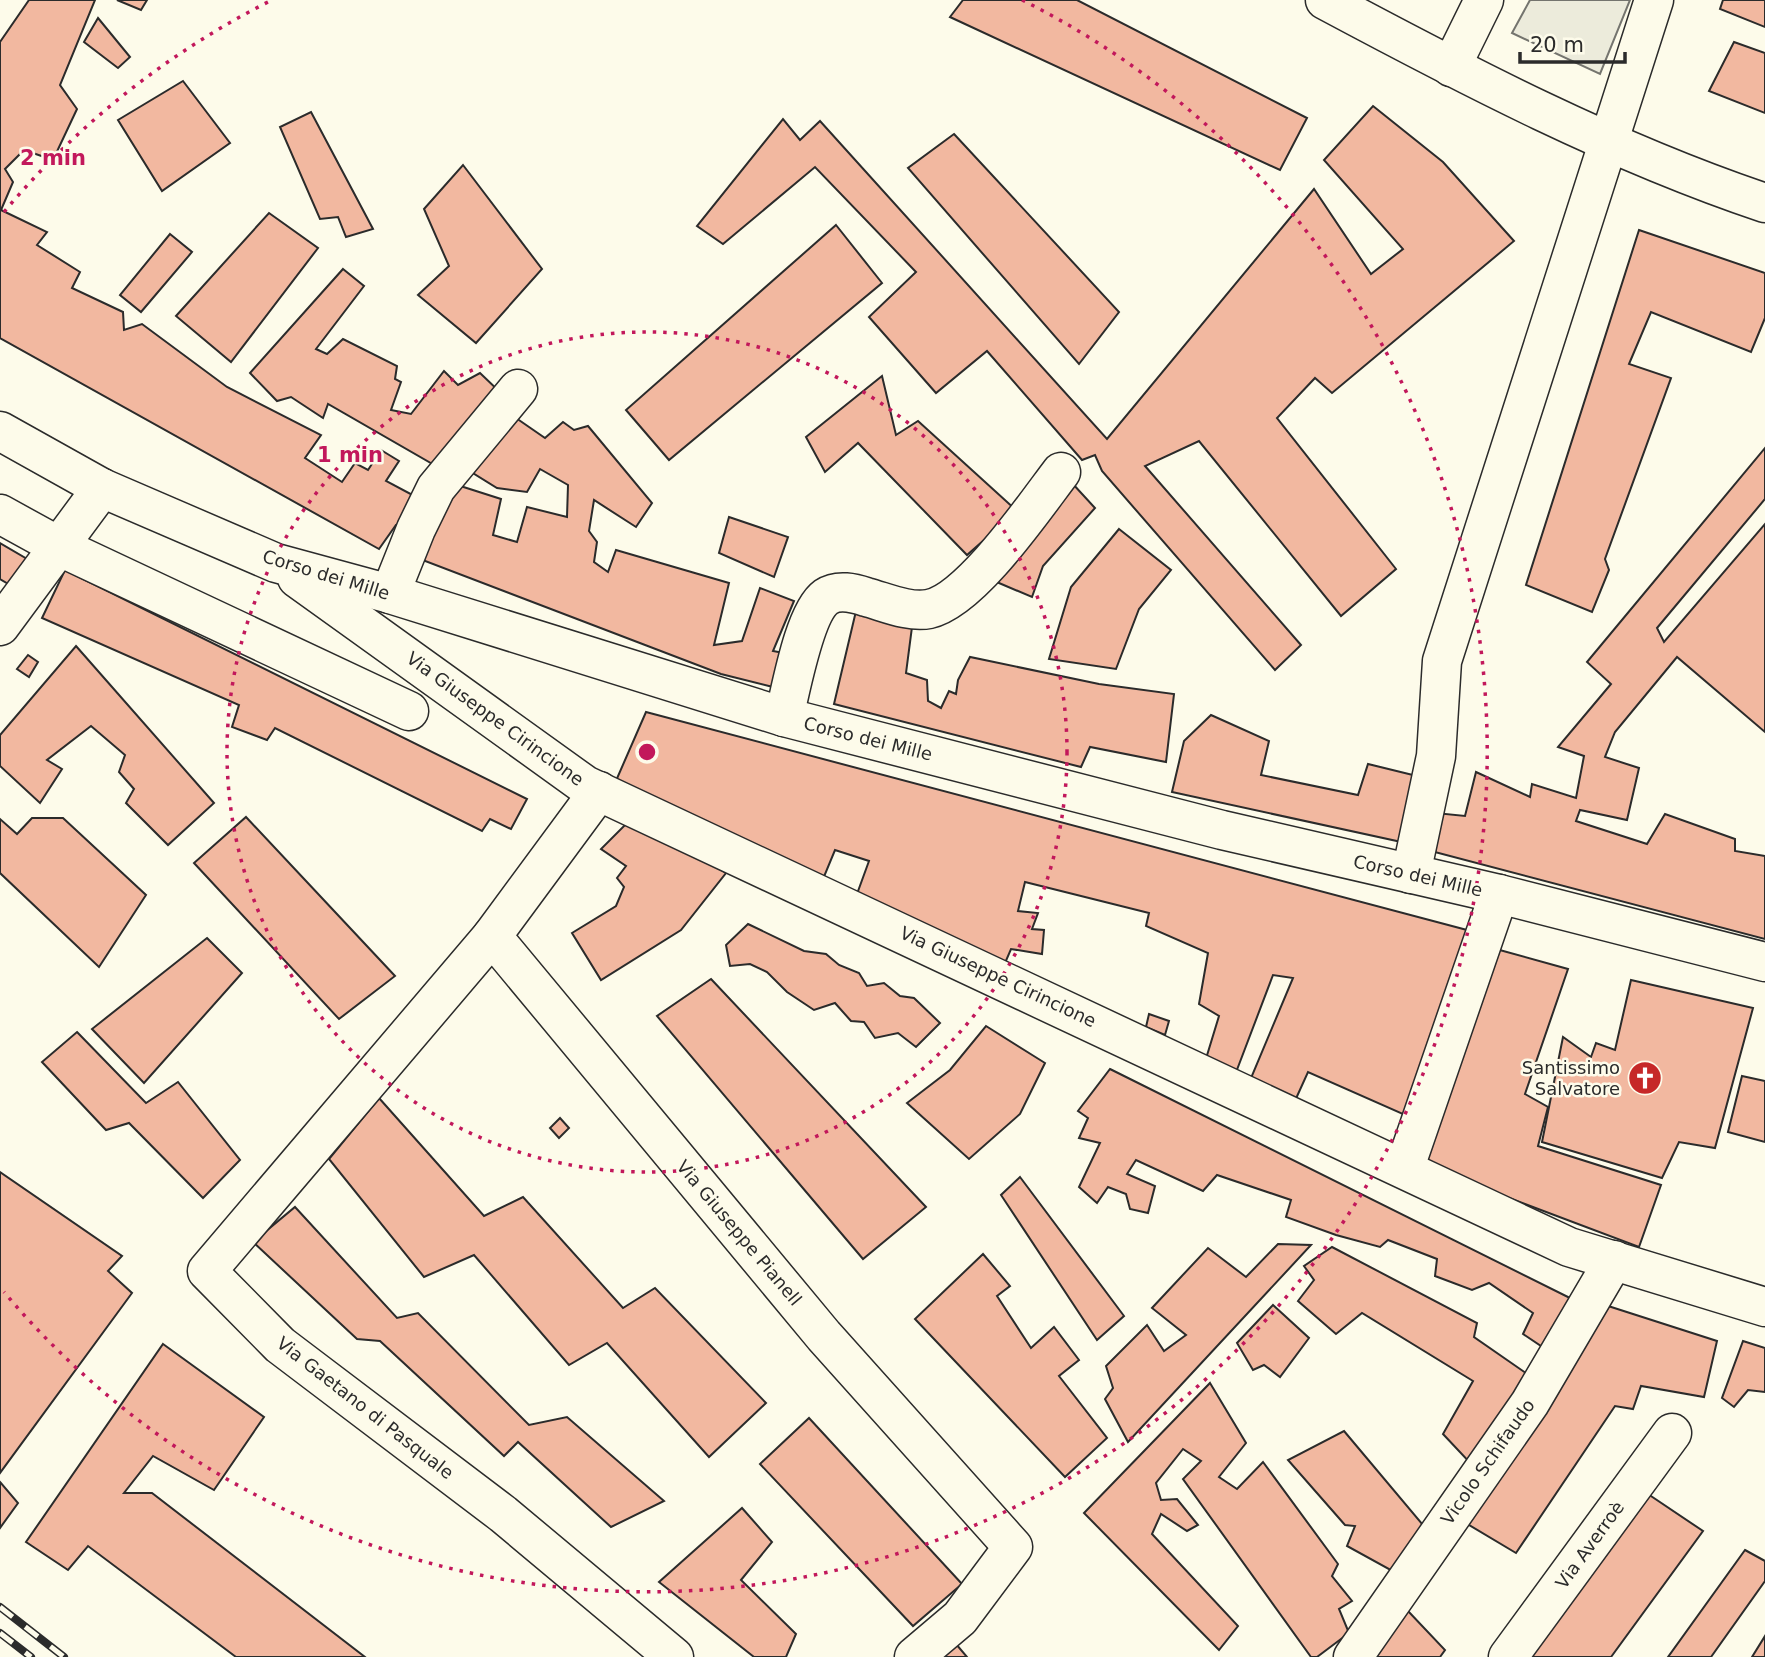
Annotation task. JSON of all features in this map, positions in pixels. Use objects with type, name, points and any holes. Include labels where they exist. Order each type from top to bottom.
[{"type":"street","points":[[1325,0],[1451,67],[1709,185],[1765,204]]},
{"type":"street","points":[[1451,67],[1484,0]]},
{"type":"street","points":[[1411,874],[1436,756],[1443,661],[1654,0]]},
{"type":"street","points":[[390,594],[436,488],[518,389]]},
{"type":"street","name":"Corso dei Mille","points":[[0,431],[102,488],[276,563],[390,594],[784,717],[1222,830],[1499,894],[1765,962]]},
{"type":"street","points":[[784,717],[807,632],[817,605],[828,595],[849,591],[900,607],[929,609],[954,595],[989,564],[1061,472]]},
{"type":"street","points":[[0,626],[102,488]]},
{"type":"street","points":[[0,514],[60,547],[409,711]]},
{"type":"street","name":"Via Giuseppe Cirincione","points":[[276,563],[585,785],[1405,1167],[1569,1247],[1765,1307]]},
{"type":"street","points":[[492,936],[599,791]]},
{"type":"street","points":[[1405,1167],[1499,894]]},
{"type":"street","name":"Via Gaetano di Pasquale","points":[[492,936],[207,1271],[280,1345],[513,1522],[674,1657]]},
{"type":"street","name":"Via Giuseppe Pianell","points":[[492,936],[824,1336],[1013,1547],[960,1618],[914,1657]]},
{"type":"street","name":"Vicolo Schifaudo","points":[[1353,1657],[1530,1403],[1614,1261]]},
{"type":"street","name":"Via Averroè","points":[[1508,1657],[1672,1433]]},
{"type":"shaded area","points":[[1530,0],[1630,0],[1600,74],[1512,33]]},
{"type":"building","points":[[29,0],[95,0],[60,85],[77,109],[53,160],[24,150],[5,169],[13,182],[1,210],[47,232],[37,245],[80,272],[72,288],[123,312],[124,330],[142,324],[227,387],[321,435],[305,458],[342,482],[355,463],[368,470],[381,450],[399,461],[386,481],[420,499],[406,523],[396,525],[379,549],[0,338],[0,42]]},
{"type":"building","points":[[117,0],[147,0],[141,10]]},
{"type":"building","points":[[963,0],[1077,0],[1307,118],[1280,170],[950,17]]},
{"type":"building","points":[[1723,0],[1765,0],[1765,27],[1720,9]]},
{"type":"building","points":[[98,18],[130,57],[118,68],[84,42]]},
{"type":"building","points":[[1734,42],[1765,53],[1765,113],[1709,91]]},
{"type":"building","points":[[183,81],[230,143],[162,191],[118,120]]},
{"type":"building","points":[[1373,106],[1443,162],[1514,241],[1332,393],[1315,378],[1277,418],[1396,569],[1341,616],[1199,441],[1145,466],[1301,645],[1275,670],[1102,471],[1095,455],[1082,460],[987,351],[936,393],[869,317],[916,272],[815,167],[723,244],[697,226],[783,119],[800,140],[820,121],[1107,439],[1314,189],[1371,274],[1403,249],[1324,160]]},
{"type":"building","points":[[311,112],[373,229],[346,237],[338,217],[320,219],[280,127]]},
{"type":"building","points":[[954,134],[1119,312],[1079,364],[908,168]]},
{"type":"building","points":[[463,165],[542,269],[476,343],[418,295],[449,266],[424,209]]},
{"type":"building","points":[[269,213],[318,248],[231,362],[176,316]]},
{"type":"building","points":[[836,225],[882,283],[669,460],[626,410]]},
{"type":"building","points":[[1639,230],[1765,273],[1765,318],[1751,352],[1651,312],[1629,364],[1671,378],[1605,559],[1609,570],[1592,612],[1526,585]]},
{"type":"building","points":[[170,234],[192,252],[141,312],[120,295]]},
{"type":"building","points":[[343,269],[364,286],[316,349],[327,354],[343,339],[397,366],[395,379],[401,382],[391,410],[411,414],[444,371],[458,385],[480,373],[503,395],[436,466],[328,404],[323,418],[291,397],[277,401],[250,373]]},
{"type":"building","points":[[882,376],[896,435],[918,421],[1017,511],[967,555],[858,443],[825,472],[806,437]]},
{"type":"building","points":[[516,418],[545,438],[563,422],[574,430],[588,426],[652,503],[636,527],[594,500],[589,531],[597,542],[594,562],[608,572],[616,550],[729,583],[714,645],[742,641],[760,588],[794,601],[773,651],[789,654],[773,687],[721,674],[412,556],[451,483],[501,499],[493,535],[517,542],[527,507],[567,517],[568,485],[540,469],[527,492],[497,488],[468,470]]},
{"type":"building","points":[[1765,448],[1765,499],[1657,628],[1664,642],[1765,524],[1765,732],[1677,657],[1615,732],[1605,757],[1639,768],[1627,820],[1580,810],[1576,821],[1647,844],[1665,814],[1735,839],[1735,851],[1765,856],[1765,939],[1431,851],[1436,813],[1465,816],[1476,772],[1530,797],[1532,784],[1576,798],[1584,756],[1558,747],[1611,684],[1587,662]]},
{"type":"building","points":[[1072,483],[1095,508],[1043,566],[1032,597],[992,580]]},
{"type":"building","points":[[729,517],[788,537],[774,577],[719,553]]},
{"type":"building","points":[[1119,529],[1171,570],[1139,609],[1116,669],[1049,659],[1071,587]]},
{"type":"building","points":[[0,543],[34,563],[15,588],[0,579]]},
{"type":"building","points":[[65,570],[527,799],[511,829],[490,819],[482,831],[275,728],[267,740],[232,727],[239,705],[42,618]]},
{"type":"building","points":[[856,611],[912,627],[906,673],[927,680],[928,701],[941,708],[949,691],[956,694],[958,680],[970,657],[1099,684],[1174,694],[1166,762],[1090,747],[1081,767],[834,704]]},
{"type":"building","points":[[76,646],[214,803],[168,845],[126,803],[134,789],[119,772],[125,755],[91,726],[47,760],[62,769],[40,803],[0,766],[0,735]]},
{"type":"building","points":[[28,655],[38,662],[29,677],[17,669]]},
{"type":"building","points":[[646,712],[1467,930],[1405,1115],[1308,1072],[1294,1103],[1251,1078],[1293,978],[1273,975],[1235,1075],[1205,1062],[1219,1016],[1199,1004],[1208,953],[1146,926],[1149,913],[1025,882],[1018,911],[1038,913],[1032,929],[1044,930],[1042,954],[1011,949],[1002,970],[857,894],[869,861],[835,850],[821,884],[615,783]]},
{"type":"building","points":[[1211,715],[1269,741],[1261,775],[1358,795],[1368,764],[1417,776],[1406,843],[1172,792],[1184,741]]},
{"type":"building","points":[[634,816],[726,873],[681,930],[601,980],[572,933],[616,906],[624,887],[617,878],[626,866],[601,849]]},
{"type":"building","points":[[246,817],[395,976],[339,1019],[194,863]]},
{"type":"building","points":[[32,818],[63,818],[146,895],[99,967],[0,873],[0,819],[17,834]]},
{"type":"building","points":[[748,924],[804,951],[826,954],[839,965],[859,973],[867,986],[884,983],[900,996],[914,998],[940,1023],[916,1047],[898,1033],[875,1038],[864,1022],[851,1021],[835,1003],[814,1010],[787,992],[767,972],[750,964],[730,966],[726,945]]},
{"type":"building","points":[[207,938],[242,973],[144,1083],[92,1029]]},
{"type":"building","points":[[1496,949],[1568,969],[1525,1094],[1548,1107],[1538,1146],[1661,1185],[1639,1247],[1424,1166]]},
{"type":"building","points":[[711,979],[926,1207],[863,1259],[657,1016]]},
{"type":"building","name":"Santissimo Salvatore","points":[[1631,980],[1753,1008],[1715,1148],[1679,1142],[1662,1178],[1542,1142],[1563,1037],[1591,1057],[1596,1043],[1615,1050]]},
{"type":"building","points":[[1149,1014],[1169,1021],[1165,1035],[1146,1027]]},
{"type":"building","points":[[986,1026],[1045,1063],[1020,1114],[969,1159],[907,1103],[950,1070]]},
{"type":"building","points":[[77,1032],[146,1103],[178,1082],[240,1160],[203,1198],[129,1123],[106,1130],[42,1062]]},
{"type":"building","points":[[1110,1069],[1576,1301],[1547,1350],[1523,1334],[1533,1313],[1489,1283],[1472,1290],[1435,1276],[1437,1259],[1388,1240],[1380,1247],[1286,1217],[1291,1200],[1217,1175],[1203,1191],[1136,1160],[1127,1174],[1155,1186],[1148,1213],[1130,1209],[1126,1194],[1108,1187],[1097,1203],[1079,1187],[1100,1143],[1079,1138],[1088,1118],[1078,1111]]},
{"type":"building","points":[[1742,1076],[1765,1081],[1765,1142],[1728,1132]]},
{"type":"building","points":[[379,1098],[484,1216],[523,1197],[623,1308],[655,1288],[766,1403],[709,1457],[607,1343],[569,1365],[474,1255],[424,1277],[329,1159]]},
{"type":"building","points":[[560,1118],[569,1128],[559,1138],[550,1128]]},
{"type":"building","points":[[0,1172],[122,1256],[108,1271],[132,1293],[0,1473]]},
{"type":"building","points":[[1020,1177],[1124,1316],[1097,1340],[1001,1195]]},
{"type":"building","points":[[295,1207],[397,1318],[418,1313],[529,1425],[567,1417],[664,1501],[611,1527],[518,1442],[504,1456],[380,1341],[357,1339],[253,1242]]},
{"type":"building","points":[[1278,1244],[1311,1245],[1128,1442],[1105,1399],[1113,1388],[1106,1366],[1147,1325],[1164,1351],[1186,1335],[1152,1308],[1208,1248],[1246,1277]]},
{"type":"building","points":[[1332,1247],[1477,1323],[1474,1337],[1533,1378],[1473,1466],[1443,1434],[1473,1381],[1362,1313],[1336,1334],[1298,1301],[1314,1280],[1304,1266]]},
{"type":"building","points":[[983,1254],[1010,1286],[997,1296],[1031,1348],[1054,1327],[1079,1360],[1059,1376],[1107,1438],[1065,1477],[915,1319]]},
{"type":"building","points":[[1273,1305],[1309,1338],[1280,1377],[1264,1365],[1253,1370],[1237,1343]]},
{"type":"building","points":[[1605,1305],[1717,1341],[1704,1397],[1641,1386],[1633,1409],[1615,1406],[1516,1553],[1464,1522]]},
{"type":"building","points":[[1743,1341],[1765,1348],[1765,1392],[1748,1390],[1734,1407],[1722,1398]]},
{"type":"building","points":[[163,1344],[264,1417],[214,1490],[153,1456],[124,1493],[152,1493],[365,1657],[236,1657],[88,1546],[68,1570],[26,1542]]},
{"type":"building","points":[[1210,1383],[1246,1443],[1219,1477],[1237,1489],[1263,1462],[1338,1564],[1332,1576],[1352,1601],[1339,1609],[1349,1633],[1317,1657],[1311,1657],[1183,1479],[1201,1461],[1183,1449],[1156,1483],[1161,1500],[1177,1499],[1198,1525],[1187,1531],[1161,1514],[1152,1534],[1238,1626],[1219,1650],[1084,1513]]},
{"type":"building","points":[[809,1418],[962,1584],[913,1626],[760,1464]]},
{"type":"building","points":[[1344,1431],[1428,1531],[1396,1573],[1347,1546],[1355,1526],[1345,1525],[1288,1460]]},
{"type":"building","points":[[0,1482],[18,1503],[0,1528]]},
{"type":"building","points":[[1639,1488],[1703,1531],[1611,1657],[1518,1657]]},
{"type":"building","points":[[742,1508],[772,1542],[741,1580],[796,1634],[786,1657],[754,1657],[659,1582]]},
{"type":"building","points":[[1745,1550],[1765,1561],[1765,1581],[1711,1657],[1668,1657]]},
{"type":"building","points":[[1408,1611],[1445,1650],[1440,1657],[1375,1657]]},
{"type":"building","points":[[1765,1636],[1765,1657],[1752,1657]]},
{"type":"building","points":[[956,1644],[967,1657],[944,1657]]},
{"type":"railway","points":[[0,1607],[64,1657]]},
{"type":"railway","points":[[0,1633],[31,1657]]},
{"type":"place","name":"Santissimo Salvatore","points":[[1645,1078]]}]
